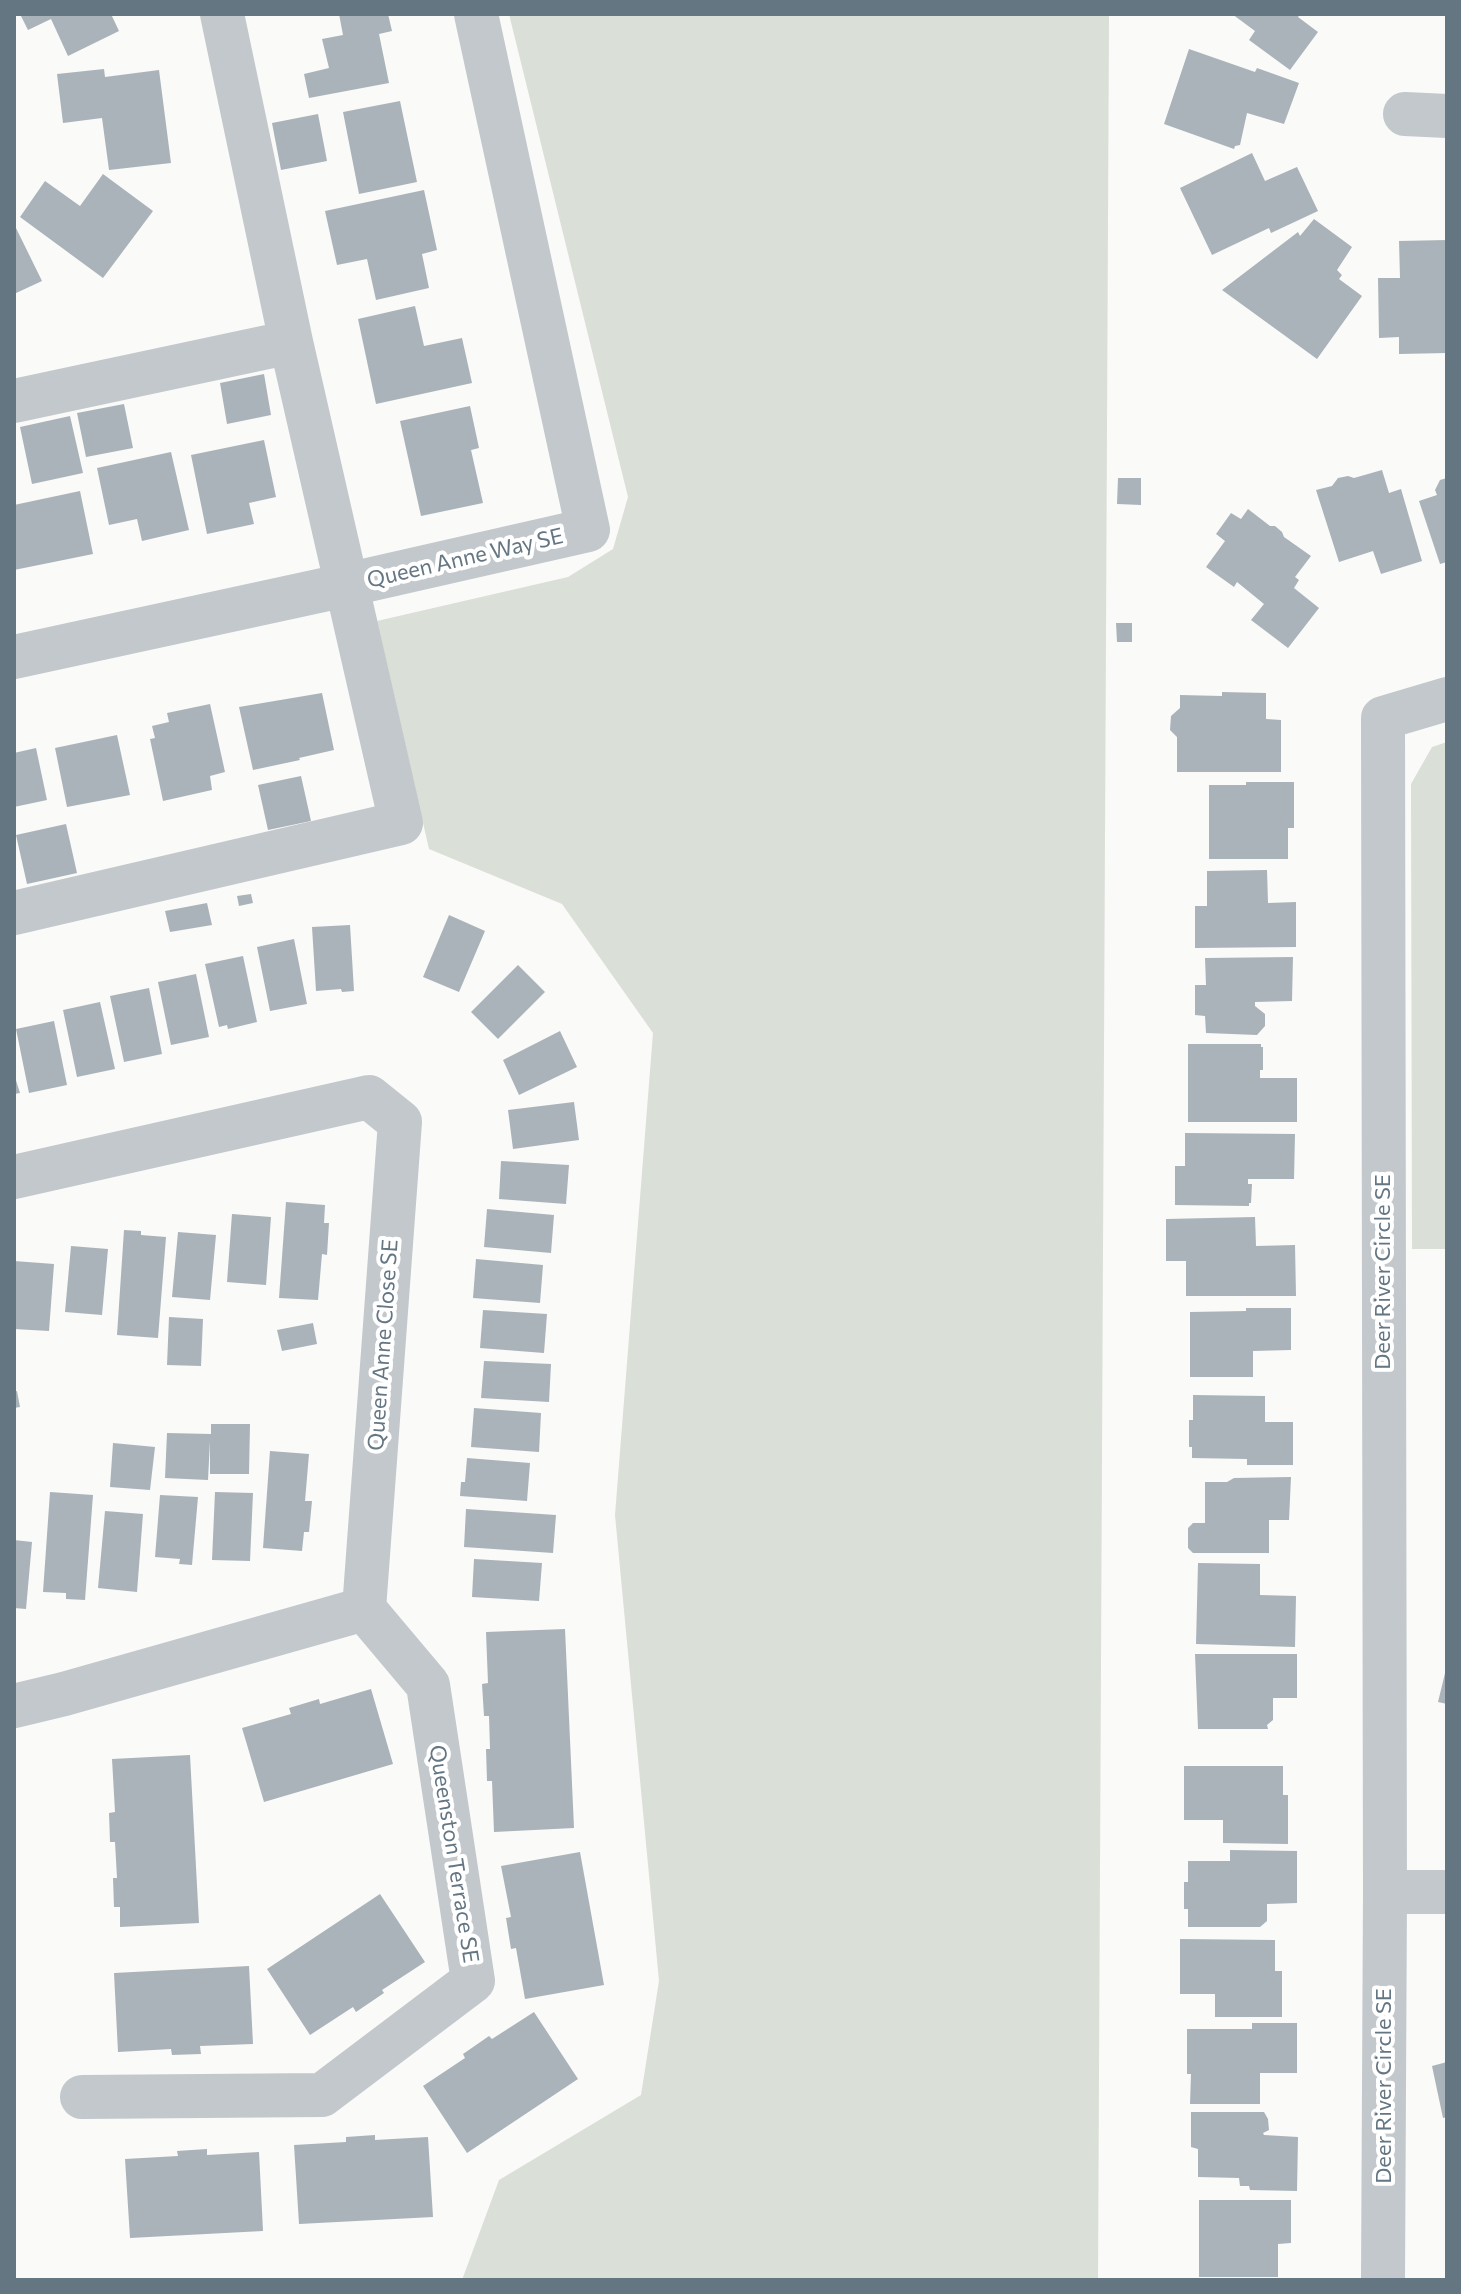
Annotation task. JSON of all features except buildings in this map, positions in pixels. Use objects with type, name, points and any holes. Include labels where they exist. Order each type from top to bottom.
[{"type":"street","points":[[14,913],[401,823],[291,342],[222,14]]},
{"type":"street","name":"Queen Anne Way SE","points":[[14,657],[588,530],[476,14]]},
{"type":"street","points":[[14,401],[291,342]]},
{"type":"street","name":"Deer River Circle SE","points":[[1383,2280],[1383,718],[1447,699]]},
{"type":"street","name":"Queen Anne Close SE","points":[[14,1177],[369,1097],[400,1122],[364,1609]]},
{"type":"street","points":[[14,1706],[364,1609]]},
{"type":"street","name":"Queenston Terrace SE","points":[[82,2097],[322,2095],[473,1981],[428,1685],[364,1609]]},
{"type":"street","points":[[1385,1892],[1447,1892]]},
{"type":"shaded area","points":[[509,14],[1109,14],[1098,2280],[462,2280],[499,2180],[641,2095],[659,1981],[615,1515],[653,1033],[562,904],[429,849],[377,621],[568,577],[613,549],[628,497]]},
{"type":"shaded area","points":[[1447,742],[1447,1249],[1412,1249],[1411,784],[1432,747]]}]
